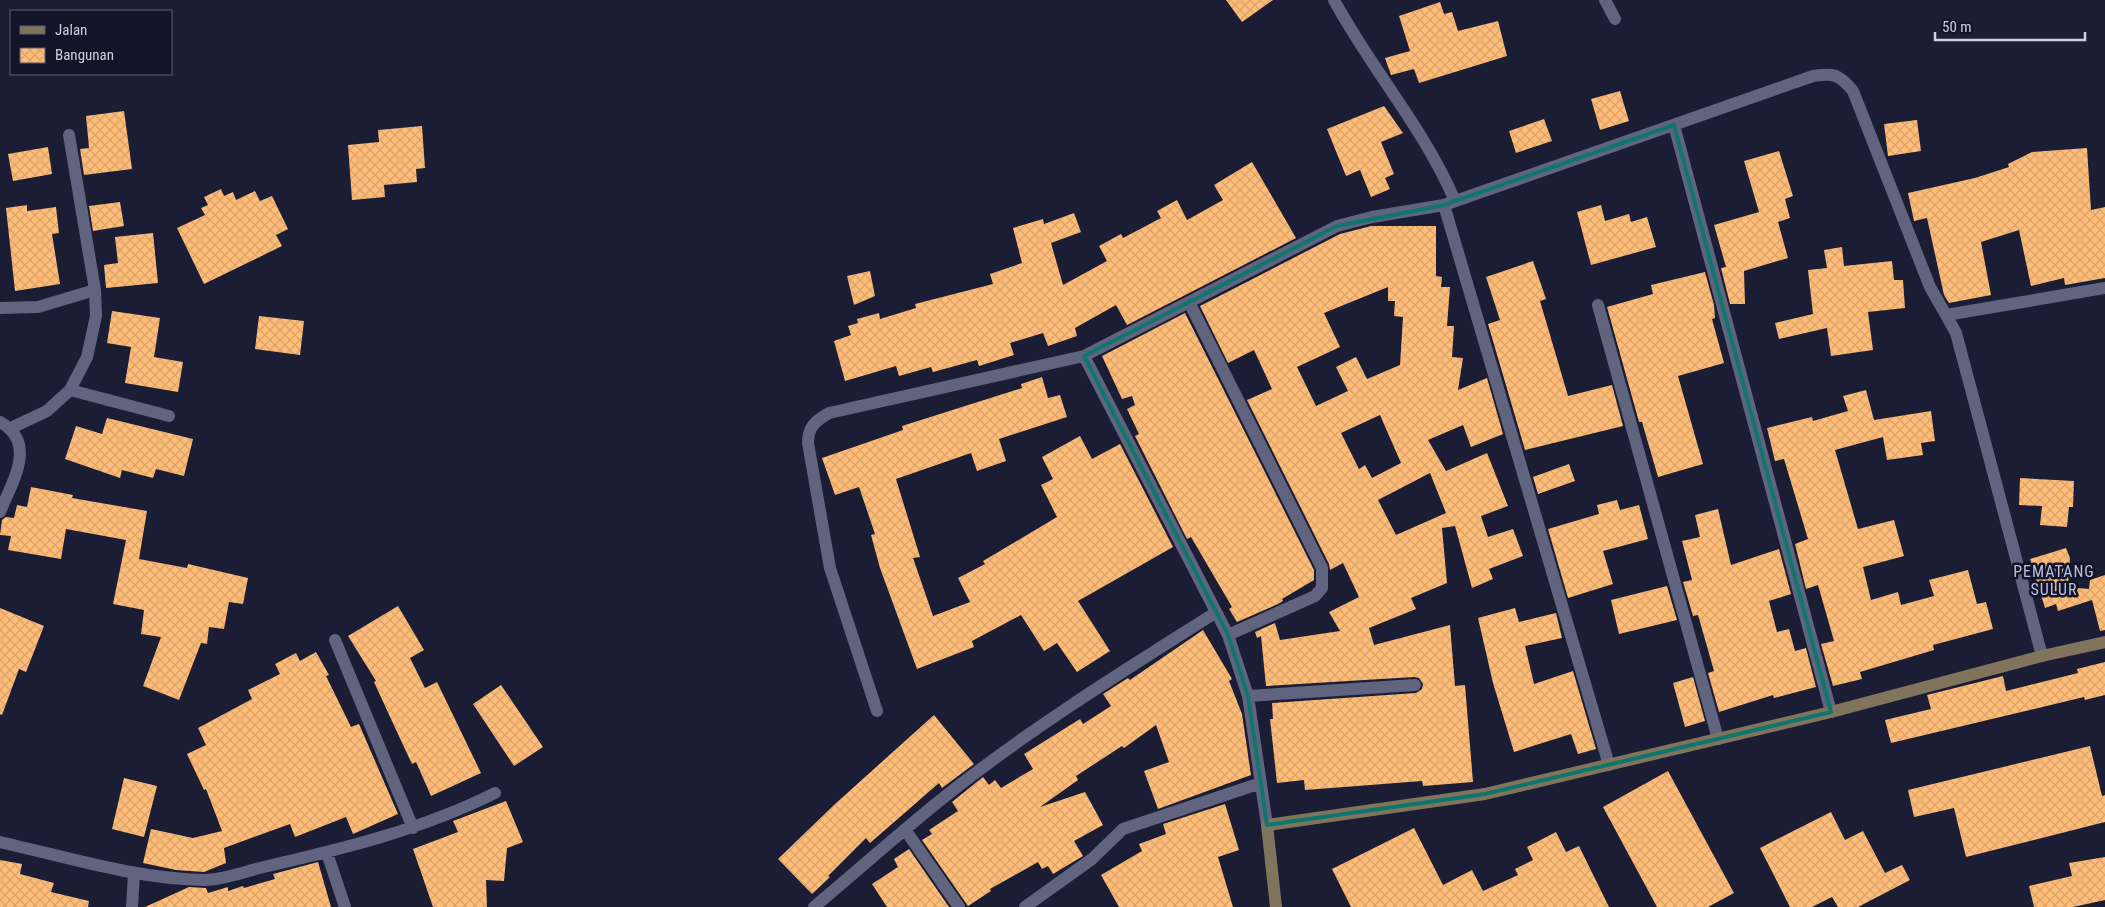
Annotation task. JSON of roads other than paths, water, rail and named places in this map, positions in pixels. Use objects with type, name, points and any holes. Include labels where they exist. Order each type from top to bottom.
[{"type":"street","points":[[1334,0],[1355,36],[1430,149],[1450,203],[1609,765]]},
{"type":"street","points":[[1605,0],[1615,19]]},
{"type":"street","points":[[877,711],[830,568],[808,443],[808,430],[817,420],[829,413],[1084,356],[1337,226],[1372,217],[1450,203],[1813,76],[1831,74],[1844,80],[1853,91],[1930,287],[1956,333],[2042,656]]},
{"type":"street","points":[[1674,125],[1830,712]]},
{"type":"street","points":[[0,512],[20,461],[20,446],[5,425],[46,411],[70,390],[87,357],[96,316],[96,290],[69,135]]},
{"type":"street","points":[[1946,315],[2105,288]]},
{"type":"street","points":[[0,308],[38,307],[96,290]]},
{"type":"street","points":[[1190,302],[1322,568],[1322,588],[1315,596],[1228,635]]},
{"type":"street","points":[[1598,305],[1718,739]]},
{"type":"street","points":[[1084,356],[1228,635],[1248,696],[1267,825],[1276,907]]},
{"type":"street","points":[[70,390],[168,416]]},
{"type":"street","points":[[814,907],[956,788],[1014,744],[1078,700],[1215,613]]},
{"type":"street","points":[[335,640],[413,828]]},
{"type":"street","points":[[1267,825],[1486,794],[1830,712],[2042,656],[2105,642]]},
{"type":"street","points":[[1248,696],[1415,685]]},
{"type":"street","points":[[1025,907],[1092,860],[1123,829],[1261,783]]},
{"type":"street","points":[[0,842],[134,873],[207,880],[327,852],[413,828],[461,810],[495,793]]},
{"type":"street","points":[[906,831],[959,907]]},
{"type":"street","points":[[327,852],[345,907]]},
{"type":"street","points":[[132,907],[134,873]]},
{"type":"district","name":"PEMATANG SULUR","points":[[2054,580]]}]
